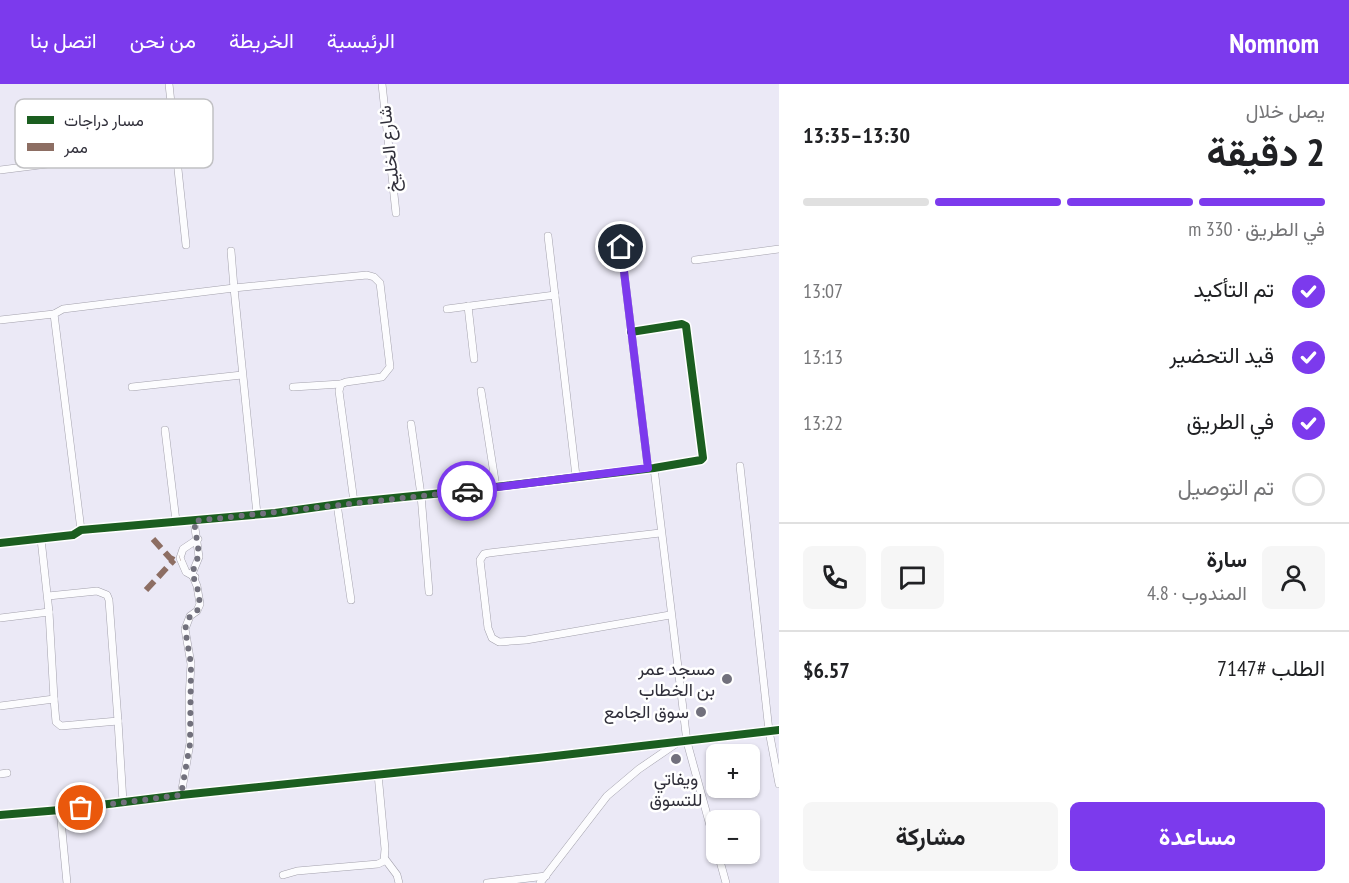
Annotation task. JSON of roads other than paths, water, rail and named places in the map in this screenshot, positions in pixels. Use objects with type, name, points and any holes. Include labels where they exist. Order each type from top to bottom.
[{"type":"street","points":[[169,84],[171,99]]},
{"type":"street","name":"شارع الخليخ","points":[[382,84],[396,213]]},
{"type":"street","points":[[0,170],[16,168]]},
{"type":"street","points":[[178,168],[186,245]]},
{"type":"street","points":[[548,236],[576,476]]},
{"type":"street","points":[[621,247],[660,533],[683,742],[706,816]]},
{"type":"street","points":[[695,260],[779,249]]},
{"type":"street","points":[[231,251],[256,514]]},
{"type":"street","points":[[0,320],[54,314],[63,309],[234,288],[367,275],[378,279],[390,367],[382,377],[342,384],[293,387]]},
{"type":"street","points":[[447,309],[555,295]]},
{"type":"street","points":[[468,306],[474,359]]},
{"type":"street","points":[[54,314],[81,530]]},
{"type":"street","points":[[0,543],[73,535],[81,530],[194,521],[496,487],[700,460],[703,458],[686,326],[682,324],[631,332]]},
{"type":"street","points":[[132,387],[242,375]]},
{"type":"street","points":[[342,384],[339,391],[354,502]]},
{"type":"street","points":[[481,391],[496,487]]},
{"type":"street","points":[[411,424],[429,592]]},
{"type":"street","points":[[165,430],[176,521]]},
{"type":"street","points":[[740,466],[769,731],[779,784]]},
{"type":"street","points":[[337,504],[351,600]]},
{"type":"street","points":[[181,795],[190,744],[191,664],[185,629],[190,616],[197,611],[200,604],[195,578],[192,574],[199,557],[194,521]]},
{"type":"street","points":[[660,533],[489,553],[481,557],[481,572],[488,628],[492,638],[499,642],[526,640],[670,615]]},
{"type":"street","points":[[41,539],[48,596],[56,722],[61,726],[118,721]]},
{"type":"street","points":[[195,578],[186,572],[180,558],[183,549],[198,539]]},
{"type":"street","points":[[48,596],[98,591],[106,595],[109,600],[123,802]]},
{"type":"street","points":[[0,618],[49,612]]},
{"type":"street","points":[[0,706],[54,699]]},
{"type":"street","points":[[0,815],[779,730]]},
{"type":"street","points":[[540,883],[607,796],[639,769],[683,742]]},
{"type":"street","points":[[378,774],[385,859],[397,875],[399,883]]},
{"type":"street","points":[[60,810],[67,883]]},
{"type":"street","points":[[283,875],[297,871],[378,864],[385,859]]},
{"type":"street","points":[[720,864],[726,883]]},
{"type":"street","points":[[487,883],[546,876]]},
{"type":"place","name":"مسجد عمر بن الخطاب","points":[[727,679]]},
{"type":"place","name":"سوق الجامع","points":[[701,712]]},
{"type":"place","name":"ويفاتي للتسوق","points":[[676,759]]}]
